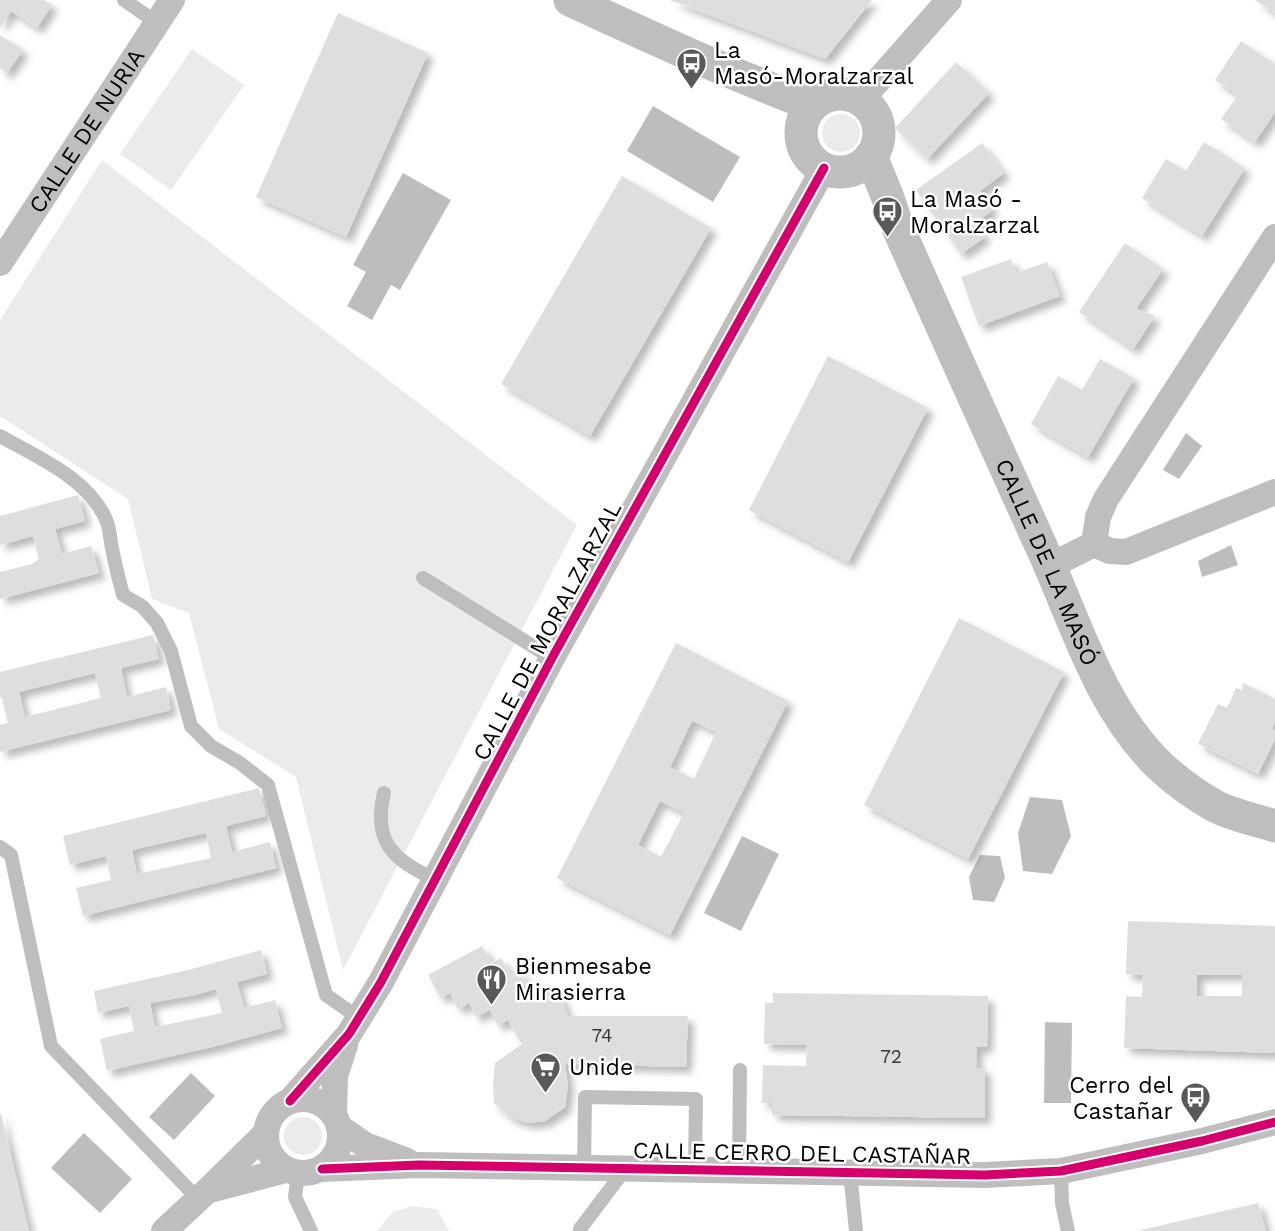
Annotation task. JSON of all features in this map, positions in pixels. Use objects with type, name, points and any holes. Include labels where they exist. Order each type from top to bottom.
[{"type":"street","name":"CALLE DE NURIA","points":[[0,262],[172,0]]},
{"type":"street","points":[[570,0],[746,80],[807,113]]},
{"type":"street","points":[[861,100],[949,0]]},
{"type":"street","points":[[837,94],[861,100],[871,109],[876,119],[877,144],[848,165],[809,157],[801,136],[807,113],[824,97],[837,94]]},
{"type":"street","name":"CALLE DE LA MASÓ","points":[[848,165],[888,198],[898,228],[1050,566],[1097,678],[1112,704],[1140,745],[1183,785],[1216,807],[1275,827]]},
{"type":"street","name":"CALLE DE MORALZARZAL","points":[[290,1101],[354,1026],[381,982],[552,658],[848,165]]},
{"type":"street","points":[[1094,544],[1098,517],[1106,499],[1275,237]]},
{"type":"street","points":[[1094,544],[1110,551],[1126,552],[1275,492]]},
{"type":"street","points":[[1050,566],[1094,544]]},
{"type":"street","points":[[290,1101],[270,1117],[265,1134],[272,1159],[302,1171],[332,1161],[339,1149],[341,1136],[337,1121],[335,1076],[354,1026]]},
{"type":"street","name":"CALLE CERRO DEL CASTAÑAR","points":[[290,1101],[312,1100],[325,1105],[337,1121],[365,1145],[419,1165]]},
{"type":"street","name":"CALLE CERRO DEL CASTAÑAR","points":[[203,1195],[302,1171],[419,1165],[985,1175],[1061,1171],[1202,1141],[1275,1122]]},
{"type":"street","points":[[164,1231],[265,1134]]},
{"type":"lane","points":[[124,0],[157,23]]},
{"type":"lane","points":[[0,436],[46,461],[82,485],[97,503],[107,523],[123,596],[142,606],[157,623],[171,651],[191,726],[211,746],[240,763],[268,785],[326,995],[354,1026]]},
{"type":"lane","name":"CALLE DE MORALZARZAL","points":[[423,578],[552,658]]},
{"type":"lane","points":[[384,793],[379,824],[389,848],[407,866],[436,880]]},
{"type":"lane","points":[[0,847],[11,855],[51,1046],[203,1195]]},
{"type":"lane","points":[[739,1170],[740,1070]]},
{"type":"lane","points":[[584,1168],[585,1097],[696,1100],[695,1169]]},
{"type":"lane","points":[[580,1229],[626,1168]]},
{"type":"lane","points":[[302,1171],[295,1197],[311,1231]]},
{"type":"lane","points":[[1061,1171],[1062,1203],[1068,1231]]},
{"type":"lane","points":[[850,1172],[856,1231]]},
{"type":"shaded area","points":[[192,49],[244,85],[171,190],[120,154]]},
{"type":"shaded area","points":[[653,106],[740,157],[713,202],[627,151]]},
{"type":"shaded area","points":[[841,114],[854,120],[860,133],[854,146],[841,152],[828,146],[822,133],[828,120]]},
{"type":"shaded area","points":[[102,160],[577,525],[343,970],[296,777],[219,729],[189,613],[152,599],[128,499],[0,416],[0,320]]},
{"type":"shaded area","points":[[403,173],[451,200],[400,290],[391,285],[372,320],[347,306],[366,272],[353,265]]},
{"type":"shaded area","points":[[1186,433],[1202,446],[1179,479],[1163,470]]},
{"type":"shaded area","points":[[1231,545],[1238,565],[1202,577],[1198,561]]},
{"type":"shaded area","points":[[1030,797],[1062,800],[1071,836],[1052,874],[1023,871],[1018,833]]},
{"type":"shaded area","points":[[742,836],[779,854],[741,931],[704,913]]},
{"type":"shaded area","points":[[980,855],[1000,856],[1005,878],[994,902],[973,900],[969,877]]},
{"type":"shaded area","points":[[1045,1022],[1072,1023],[1071,1103],[1044,1103]]},
{"type":"shaded area","points":[[191,1073],[215,1096],[174,1140],[149,1117]]},
{"type":"shaded area","points":[[303,1117],[316,1123],[322,1136],[316,1149],[303,1155],[290,1149],[284,1136],[290,1123]]},
{"type":"shaded area","points":[[84,1133],[132,1179],[100,1213],[51,1168]]},
{"type":"shaded area","points":[[412,1206],[437,1209],[449,1231],[377,1231],[393,1212]]},
{"type":"building","points":[[0,0],[44,0],[52,5],[37,28],[11,11],[0,28]]},
{"type":"building","points":[[670,0],[872,0],[825,59]]},
{"type":"building","points":[[1255,0],[1275,0],[1275,13]]},
{"type":"building","points":[[338,13],[428,53],[346,237],[256,197]]},
{"type":"building","points":[[0,35],[23,50],[7,73],[0,68]]},
{"type":"building","points":[[1241,41],[1275,64],[1275,112],[1255,142],[1221,119],[1238,95],[1215,80]]},
{"type":"building","points":[[956,62],[989,93],[927,159],[895,128]]},
{"type":"building","points":[[1204,142],[1245,168],[1202,236],[1142,198],[1166,159],[1186,171]]},
{"type":"building","points":[[982,143],[1004,173],[980,191],[993,210],[975,223],[985,237],[961,254],[916,190]]},
{"type":"building","points":[[622,176],[711,228],[590,436],[501,384]]},
{"type":"building","points":[[1125,243],[1163,269],[1136,309],[1155,316],[1133,349],[1079,312]]},
{"type":"building","points":[[1011,259],[1016,273],[1047,262],[1060,296],[979,326],[961,277]]},
{"type":"building","points":[[828,356],[928,408],[848,562],[749,510]]},
{"type":"building","points":[[1100,359],[1134,378],[1088,457],[1031,424],[1058,376],[1082,390]]},
{"type":"building","points":[[78,495],[85,521],[55,529],[62,554],[91,546],[99,573],[0,599],[0,572],[32,564],[39,559],[33,536],[0,545],[0,516]]},
{"type":"building","points":[[959,618],[1064,672],[968,859],[864,805]]},
{"type":"building","points":[[153,635],[159,659],[121,668],[127,697],[166,687],[171,710],[0,752],[0,725],[8,723],[2,697],[0,698],[0,672]],"holes":[[[95,673],[101,698],[25,717],[19,692]]]},
{"type":"building","points":[[676,643],[788,701],[670,935],[557,878]],"holes":[[[692,721],[716,732],[694,779],[670,767]],[[660,801],[684,813],[661,857],[638,845]]]},
{"type":"building","points":[[1243,683],[1275,699],[1275,722],[1272,729],[1275,731],[1275,739],[1258,774],[1198,744],[1218,704],[1227,708],[1236,688],[1242,690]]},
{"type":"building","points":[[259,788],[266,816],[226,826],[232,852],[270,842],[276,868],[83,916],[76,888],[111,880],[106,856],[70,865],[63,836]],"holes":[[[206,833],[211,858],[137,874],[132,850]]]},
{"type":"building","points":[[1128,921],[1275,926],[1275,1053],[1124,1048],[1126,996],[1142,997],[1143,975],[1126,974]],"holes":[[[1197,975],[1242,975],[1242,996],[1197,996]]]},
{"type":"building","points":[[482,946],[492,963],[501,958],[511,975],[520,970],[529,987],[540,982],[549,998],[559,993],[568,1016],[688,1016],[686,1067],[565,1064],[568,1086],[565,1107],[545,1121],[528,1123],[510,1117],[494,1103],[495,1063],[522,1044],[508,1020],[498,1026],[490,1010],[476,1017],[469,1003],[458,1009],[450,993],[441,998],[428,975]]},
{"type":"building","points":[[261,950],[267,974],[237,982],[244,1008],[275,1000],[282,1028],[107,1071],[100,1039],[134,1031],[129,1006],[98,1013],[94,991]],"holes":[[[216,989],[222,1013],[155,1027],[150,1003]]]},
{"type":"building","points":[[773,993],[988,996],[987,1047],[977,1047],[976,1068],[985,1068],[985,1118],[772,1115],[772,1103],[762,1103],[763,1065],[806,1066],[807,1045],[764,1044],[765,1003],[773,1003]]},
{"type":"building","points":[[1,1114],[29,1231],[0,1231]]},
{"type":"building","points":[[1258,1203],[1266,1231],[1141,1231],[1141,1230]]},
{"type":"cycle path","points":[[290,1101],[349,1034],[381,982],[552,658],[824,168]]},
{"type":"cycle path","points":[[322,1169],[419,1165],[985,1175],[1061,1171],[1202,1141],[1275,1122]]},
{"type":"place","name":"La Masó-Moralzarzal","points":[[691,90]]},
{"type":"place","name":"La Masó - Moralzarzal","points":[[887,239]]},
{"type":"place","name":"Bienmesabe Mirasierra","points":[[492,1006]]},
{"type":"place","name":"Unide","points":[[546,1094]]},
{"type":"place","name":"Cerro del Castañar","points":[[1196,1125]]}]
